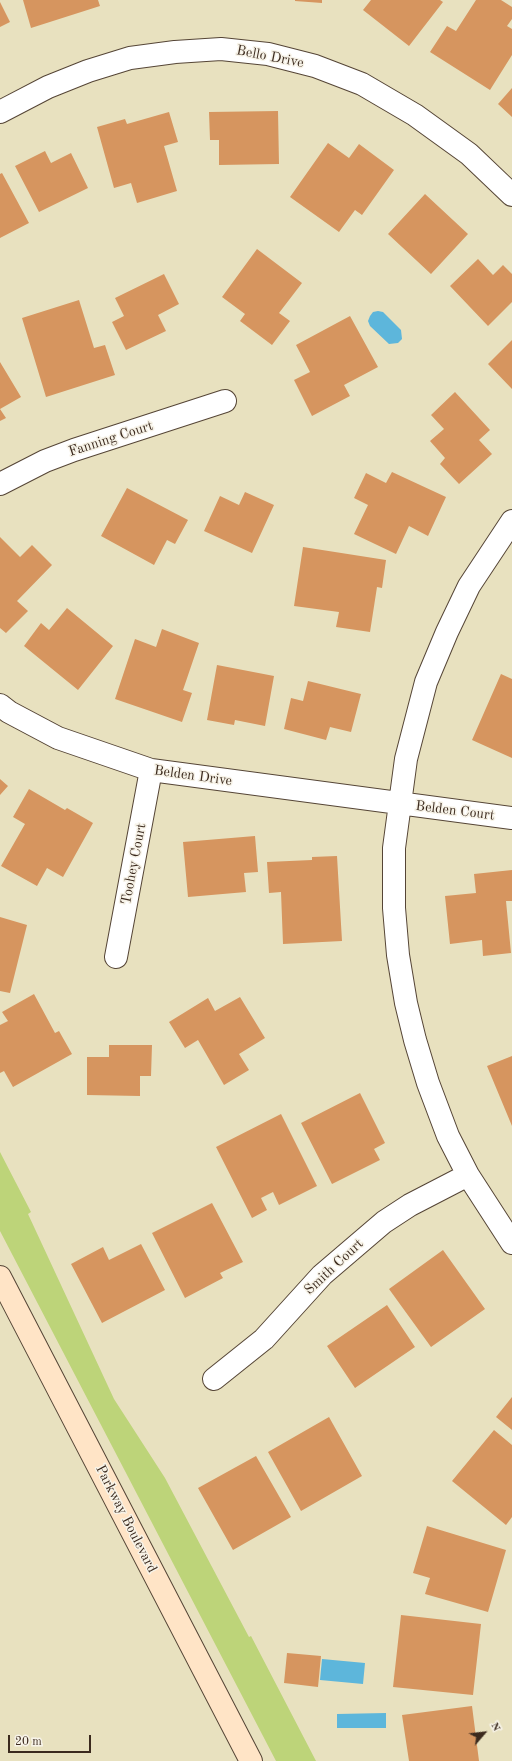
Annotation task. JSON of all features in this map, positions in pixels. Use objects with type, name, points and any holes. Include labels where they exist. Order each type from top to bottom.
[{"type":"street","name":"Bello Drive","points":[[0,112],[48,88],[88,71],[130,58],[175,52],[221,49],[268,54],[315,66],[362,84],[415,115],[468,154],[512,195]]},
{"type":"street","name":"Fanning Court","points":[[0,484],[45,461],[74,450],[225,401]]},
{"type":"street","points":[[512,520],[469,586],[446,632],[426,682],[406,759],[398,804],[394,848],[394,908],[398,955],[406,1003],[415,1040],[428,1083],[448,1136],[468,1175],[512,1243]]},
{"type":"street","name":"Belden Drive","points":[[0,705],[9,712],[58,738],[151,770],[398,804]]},
{"type":"street","name":"Toohey Court","points":[[116,957],[151,770]]},
{"type":"street","name":"Belden Court","points":[[398,804],[512,818]]},
{"type":"street","name":"Smith Court","points":[[214,1380],[264,1339],[322,1275],[384,1222],[410,1205],[468,1175]]},
{"type":"street","name":"Parkway Boulevard","points":[[0,1277],[251,1761]]},
{"type":"green space","points":[[0,1152],[31,1212],[28,1214],[114,1399],[165,1478],[249,1637],[251,1636],[316,1761],[276,1761],[0,1231]]},
{"type":"water","points":[[373,312],[383,312],[401,330],[402,339],[398,343],[389,344],[370,326],[368,321],[370,316]]},
{"type":"water","points":[[322,1659],[365,1663],[363,1684],[320,1680]]},
{"type":"water","points":[[386,1713],[386,1728],[337,1728],[337,1714]]},
{"type":"building","points":[[23,0],[98,0],[100,6],[31,28]]},
{"type":"building","points":[[322,0],[322,3],[295,1]]},
{"type":"building","points":[[371,0],[440,0],[443,2],[409,46],[363,10]]},
{"type":"building","points":[[476,0],[501,0],[512,7],[512,19],[507,26],[512,29],[512,55],[490,90],[430,52],[447,26],[456,31]]},
{"type":"building","points":[[0,2],[10,22],[0,27]]},
{"type":"building","points":[[512,88],[512,117],[498,104]]},
{"type":"building","points":[[278,111],[279,164],[219,165],[219,140],[210,140],[209,112]]},
{"type":"building","points":[[169,112],[178,142],[164,146],[177,191],[137,203],[131,183],[114,188],[97,127],[125,119],[127,124]]},
{"type":"building","points":[[328,143],[349,158],[359,144],[394,170],[362,215],[355,210],[339,232],[290,197]]},
{"type":"building","points":[[45,151],[51,163],[71,153],[88,188],[39,212],[15,166]]},
{"type":"building","points":[[2,173],[29,223],[0,238],[0,174]]},
{"type":"building","points":[[425,194],[468,234],[431,274],[388,234]]},
{"type":"building","points":[[257,249],[302,283],[279,313],[290,321],[272,345],[240,321],[245,314],[222,297]]},
{"type":"building","points":[[478,259],[493,275],[503,265],[512,274],[512,302],[488,326],[450,286]]},
{"type":"building","points":[[164,274],[179,304],[158,315],[166,331],[126,350],[112,322],[124,316],[115,298]]},
{"type":"building","points":[[79,300],[94,348],[105,345],[115,375],[46,397],[22,318]]},
{"type":"building","points":[[350,316],[378,367],[344,385],[350,396],[312,416],[294,380],[310,372],[296,345]]},
{"type":"building","points":[[512,340],[512,389],[488,364]]},
{"type":"building","points":[[0,362],[21,397],[0,409]]},
{"type":"building","points":[[455,392],[490,430],[479,440],[492,454],[459,484],[440,464],[445,458],[430,441],[444,429],[431,415]]},
{"type":"building","points":[[0,409],[6,418],[0,421]]},
{"type":"building","points":[[392,472],[446,497],[428,536],[409,526],[396,554],[354,534],[368,505],[354,498],[366,473],[386,483]]},
{"type":"building","points":[[127,488],[188,520],[175,544],[167,540],[154,565],[101,536]]},
{"type":"building","points":[[245,492],[274,505],[252,553],[204,531],[220,496],[239,505]]},
{"type":"building","points":[[0,537],[20,557],[32,545],[52,565],[17,601],[28,611],[6,633],[0,628]]},
{"type":"building","points":[[303,547],[386,560],[382,588],[377,587],[370,632],[336,627],[339,612],[294,606]]},
{"type":"building","points":[[67,608],[113,646],[78,690],[24,646],[41,623],[49,630]]},
{"type":"building","points":[[162,629],[199,643],[183,690],[192,693],[182,722],[115,699],[135,639],[156,647]]},
{"type":"building","points":[[217,665],[274,676],[265,726],[235,720],[234,725],[207,720]]},
{"type":"building","points":[[501,674],[512,679],[512,758],[472,740]]},
{"type":"building","points":[[308,681],[361,694],[351,732],[330,727],[326,740],[284,729],[291,698],[303,701]]},
{"type":"building","points":[[0,779],[8,786],[0,795]]},
{"type":"building","points":[[29,789],[65,810],[67,808],[93,823],[63,877],[47,868],[37,886],[1,866],[25,824],[13,817]]},
{"type":"building","points":[[255,836],[258,872],[244,873],[246,892],[188,897],[183,842]]},
{"type":"building","points":[[337,856],[342,941],[283,944],[281,892],[269,893],[267,862],[312,860],[312,857]]},
{"type":"building","points":[[512,870],[512,901],[506,901],[511,953],[483,956],[482,940],[450,944],[445,896],[476,893],[474,874]]},
{"type":"building","points":[[0,917],[27,925],[10,993],[0,991]]},
{"type":"building","points":[[34,994],[55,1033],[59,1031],[72,1054],[13,1087],[4,1071],[0,1073],[0,1025],[8,1021],[2,1012]]},
{"type":"building","points":[[240,997],[265,1038],[239,1054],[249,1070],[224,1085],[198,1040],[185,1048],[169,1022],[208,998],[215,1011]]},
{"type":"building","points":[[109,1045],[152,1045],[151,1076],[140,1076],[140,1096],[87,1095],[87,1057],[109,1057]]},
{"type":"building","points":[[512,1056],[512,1126],[487,1066]]},
{"type":"building","points":[[360,1093],[385,1143],[374,1149],[380,1160],[332,1184],[301,1123]]},
{"type":"building","points":[[281,1114],[317,1186],[279,1205],[273,1192],[261,1198],[267,1210],[252,1218],[216,1147]]},
{"type":"building","points":[[212,1203],[243,1262],[220,1273],[223,1278],[185,1298],[152,1233]]},
{"type":"building","points":[[141,1244],[165,1290],[102,1323],[71,1264],[103,1247],[109,1260]]},
{"type":"building","points":[[443,1250],[485,1309],[431,1347],[389,1289]]},
{"type":"building","points":[[387,1305],[415,1347],[355,1388],[327,1346]]},
{"type":"building","points":[[512,1397],[512,1430],[496,1417]]},
{"type":"building","points":[[329,1417],[362,1476],[301,1511],[268,1452]]},
{"type":"building","points":[[494,1430],[512,1445],[512,1517],[506,1525],[452,1481]]},
{"type":"building","points":[[256,1456],[291,1517],[233,1550],[198,1488]]},
{"type":"building","points":[[427,1526],[506,1550],[488,1612],[425,1594],[430,1578],[413,1573]]},
{"type":"building","points":[[401,1615],[481,1624],[473,1695],[393,1687]]},
{"type":"building","points":[[287,1653],[321,1656],[318,1687],[284,1683]]},
{"type":"building","points":[[472,1706],[479,1761],[409,1761],[402,1715]]}]
